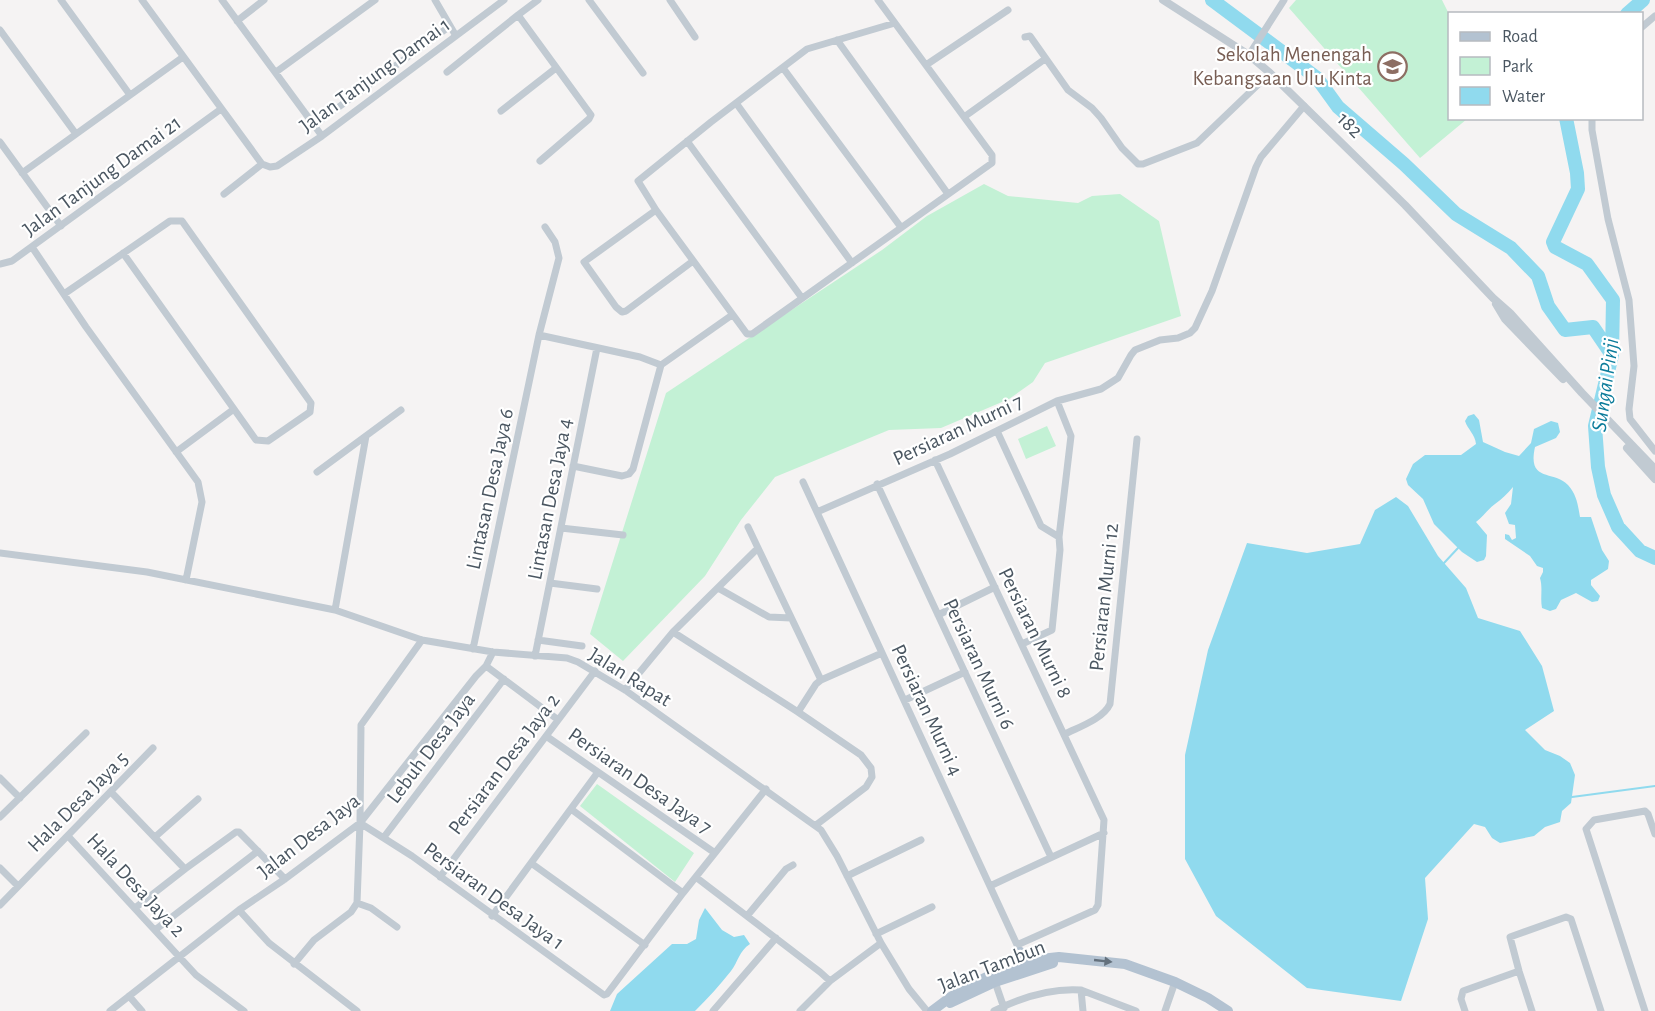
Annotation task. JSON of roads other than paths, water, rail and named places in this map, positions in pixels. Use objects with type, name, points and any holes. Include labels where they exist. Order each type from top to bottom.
[{"type":"main road","points":[[1018,948],[1027,956],[1059,958]]},
{"type":"main road","points":[[996,975],[1018,959],[1018,948]]},
{"type":"main road","name":"Jalan Tambun","points":[[932,1010],[960,990],[1032,960],[1059,958],[1125,964],[1175,982],[1208,998],[1228,1011]]},
{"type":"street","points":[[61,0],[130,95]]},
{"type":"street","points":[[142,0],[262,164],[224,194]]},
{"type":"street","points":[[222,0],[322,136]]},
{"type":"street","points":[[237,21],[264,0]]},
{"type":"street","points":[[276,72],[375,0]]},
{"type":"street","points":[[435,0],[456,36]]},
{"type":"street","name":"Jalan Tanjung Damai 1","points":[[262,164],[270,167],[276,166],[322,136],[504,0]]},
{"type":"street","points":[[447,72],[538,0]]},
{"type":"street","points":[[589,0],[643,73]]},
{"type":"street","points":[[670,0],[695,37]]},
{"type":"street","points":[[878,0],[895,23],[926,65],[992,155],[991,165],[900,226],[752,334],[747,334],[656,210],[638,180],[807,50],[895,23]]},
{"type":"street","name":"182","points":[[1163,0],[1249,55],[1270,73],[1510,313],[1581,395],[1655,469]]},
{"type":"street","points":[[1249,55],[1284,0]]},
{"type":"street","points":[[926,65],[1008,10]]},
{"type":"street","points":[[518,15],[588,110],[590,117],[540,161]]},
{"type":"street","points":[[1643,25],[1655,16]]},
{"type":"street","points":[[314,125],[450,26]]},
{"type":"street","points":[[0,30],[75,134]]},
{"type":"street","points":[[1025,37],[1030,36],[1068,90],[1101,117],[1134,162],[1143,164],[1197,143],[1270,73]]},
{"type":"street","points":[[837,40],[948,194]]},
{"type":"street","points":[[22,173],[183,57]]},
{"type":"street","points":[[964,117],[1045,58]]},
{"type":"street","points":[[501,111],[556,68]]},
{"type":"street","points":[[783,68],[900,226]]},
{"type":"street","points":[[736,103],[852,262]]},
{"type":"street","name":"Persiaran Murni 7","points":[[817,512],[935,460],[1057,401],[1101,390],[1115,381],[1135,350],[1160,340],[1185,336],[1195,328],[1212,291],[1256,167],[1304,106]]},
{"type":"street","name":"Jalan Tanjung Damai 21","points":[[0,264],[12,261],[32,247],[221,109]]},
{"type":"street","points":[[1592,120],[1608,219],[1629,300],[1634,366],[1629,415],[1634,427],[1655,451]]},
{"type":"street","points":[[687,141],[802,298]]},
{"type":"street","points":[[0,142],[61,226]]},
{"type":"street","points":[[656,210],[584,262],[616,307],[622,312],[626,311],[693,261]]},
{"type":"street","points":[[64,294],[123,253],[170,221],[184,223],[311,404],[310,412],[266,441],[256,440],[123,253]]},
{"type":"street","name":"Lintasan Desa Jaya 6","points":[[473,649],[539,335],[559,258],[555,242],[544,227]]},
{"type":"street","points":[[32,247],[198,482],[202,502],[186,580]]},
{"type":"street","points":[[573,466],[622,476],[629,474],[633,469],[661,365],[732,315]]},
{"type":"street","points":[[539,335],[640,357],[661,365]]},
{"type":"street","name":"Lintasan Desa Jaya 4","points":[[535,656],[597,348]]},
{"type":"street","points":[[1022,644],[1052,630],[1060,550],[1059,537],[1071,436],[1057,401]]},
{"type":"street","points":[[176,452],[234,409]]},
{"type":"street","points":[[317,472],[401,410]]},
{"type":"street","name":"182","points":[[1606,420],[1655,479]]},
{"type":"street","points":[[997,431],[1041,526],[1059,537]]},
{"type":"street","points":[[335,610],[366,436]]},
{"type":"street","name":"Persiaran Murni 12","points":[[1065,734],[1094,719],[1107,710],[1110,704],[1137,439]]},
{"type":"street","name":"Persiaran Murni 8","points":[[935,460],[1104,820],[1104,834]]},
{"type":"street","name":"Persiaran Murni 4","points":[[803,482],[1018,948]]},
{"type":"street","name":"Persiaran Murni 6","points":[[877,484],[1052,858]]},
{"type":"street","points":[[747,527],[821,680]]},
{"type":"street","points":[[561,528],[622,535]]},
{"type":"street","points":[[625,690],[673,632],[757,549]]},
{"type":"street","name":"Jalan Rapat","points":[[0,553],[114,567],[186,580],[335,610],[422,640],[493,652],[567,658],[594,671],[625,690],[816,825],[828,840],[876,934],[909,989],[932,1010]]},
{"type":"street","points":[[550,583],[597,590]]},
{"type":"street","points":[[718,588],[769,617],[791,618]]},
{"type":"street","points":[[938,615],[995,588]]},
{"type":"street","points":[[673,632],[861,755],[871,768],[872,777],[866,787],[816,825]]},
{"type":"street","points":[[294,964],[314,940],[351,912],[357,903],[361,725],[422,640]]},
{"type":"street","points":[[538,640],[582,646]]},
{"type":"street","name":"Jalan Desa Jaya","points":[[110,1011],[239,910],[360,823],[486,666],[493,652]]},
{"type":"street","points":[[798,712],[821,680],[882,653]]},
{"type":"street","points":[[486,666],[558,719]]},
{"type":"street","name":"Persiaran Desa Jaya 2","points":[[440,877],[594,671]]},
{"type":"street","points":[[905,700],[965,672]]},
{"type":"street","name":"Lebuh Desa Jaya","points":[[384,837],[504,679]]},
{"type":"street","points":[[0,817],[86,733]]},
{"type":"street","name":"Persiaran Desa Jaya 7","points":[[546,736],[715,853]]},
{"type":"street","name":"Hala Desa Jaya 5","points":[[0,905],[112,793],[153,748]]},
{"type":"street","points":[[492,916],[598,772]]},
{"type":"street","points":[[0,777],[20,798]]},
{"type":"street","points":[[531,863],[645,945],[683,893],[766,789]]},
{"type":"street","points":[[112,793],[184,869]]},
{"type":"street","points":[[155,837],[198,799]]},
{"type":"street","points":[[571,809],[683,893]]},
{"type":"street","points":[[1645,1011],[1586,829],[1594,820],[1645,811],[1655,834]]},
{"type":"street","name":"Persiaran Desa Jaya 1","points":[[360,823],[384,837],[603,995],[607,994],[645,945]]},
{"type":"street","points":[[135,908],[236,832],[239,832],[285,879]]},
{"type":"street","points":[[990,886],[1104,834],[1098,905],[1095,910],[1018,948]]},
{"type":"street","name":"Hala Desa Jaya 2","points":[[68,836],[196,975],[244,1011]]},
{"type":"street","points":[[847,876],[921,840]]},
{"type":"street","points":[[155,930],[258,851]]},
{"type":"street","points":[[747,916],[786,869],[793,865]]},
{"type":"street","points":[[0,868],[18,886]]},
{"type":"street","points":[[697,878],[830,981]]},
{"type":"street","points":[[357,903],[371,908],[397,927]]},
{"type":"street","points":[[876,934],[932,907]]},
{"type":"street","points":[[239,910],[269,943],[357,1011]]},
{"type":"street","points":[[1532,1011],[1510,941],[1512,935],[1566,917],[1571,920],[1601,1011]]},
{"type":"street","points":[[713,1011],[776,938]]},
{"type":"street","points":[[800,1011],[830,981],[881,943]]},
{"type":"street","points":[[1465,1011],[1461,999],[1462,991],[1519,971]]},
{"type":"street","points":[[996,975],[1004,1009]]},
{"type":"street","points":[[1166,1011],[1175,982]]},
{"type":"street","points":[[1081,990],[1083,1011]]},
{"type":"street","points":[[994,1011],[1052,991],[1081,990],[1136,1011]]},
{"type":"street","points":[[129,996],[142,1011]]},
{"type":"water","points":[[1474,414],[1479,420],[1483,442],[1519,456],[1531,443],[1534,429],[1551,421],[1558,423],[1560,432],[1556,438],[1535,447],[1535,466],[1543,474],[1568,485],[1578,505],[1580,517],[1591,517],[1602,550],[1609,561],[1608,569],[1591,580],[1591,585],[1600,596],[1598,601],[1592,602],[1576,593],[1561,600],[1556,609],[1550,611],[1542,608],[1540,578],[1543,568],[1537,566],[1530,556],[1505,539],[1505,534],[1509,535],[1512,540],[1516,538],[1515,525],[1509,524],[1505,513],[1511,504],[1513,487],[1476,522],[1487,535],[1486,556],[1484,560],[1477,562],[1462,552],[1434,524],[1423,499],[1408,485],[1406,479],[1413,464],[1425,455],[1461,455],[1476,444],[1465,421],[1468,416]]},
{"type":"water","points":[[1396,497],[1408,506],[1438,556],[1466,588],[1478,618],[1520,631],[1542,666],[1554,711],[1525,730],[1545,750],[1570,763],[1575,775],[1571,803],[1562,811],[1560,822],[1545,827],[1534,836],[1500,843],[1492,838],[1485,827],[1474,824],[1425,878],[1428,919],[1401,1001],[1307,988],[1216,916],[1185,859],[1185,755],[1208,650],[1247,543],[1307,553],[1360,544],[1375,510]]},
{"type":"water","points":[[705,908],[722,930],[734,937],[744,935],[750,944],[709,996],[695,1011],[610,1011],[617,994],[672,944],[687,944],[696,939],[699,920]]},
{"type":"waterway","points":[[1212,0],[1317,78],[1338,107],[1404,164],[1456,214],[1511,248],[1538,276],[1548,306],[1565,330],[1593,327],[1612,355]]},
{"type":"waterway","name":"Sungai Pinji","points":[[1629,12],[1643,0]]},
{"type":"waterway","name":"Sungai Pinji","points":[[1566,120],[1578,189],[1553,242],[1555,247],[1587,264],[1613,300],[1612,355],[1595,426],[1598,467],[1604,495],[1618,527],[1640,551],[1655,558]]},
{"type":"waterway","points":[[1444,563],[1458,548]]},
{"type":"waterway","points":[[1572,797],[1655,786]]},
{"type":"place","name":"Sekolah Menengah Kebangsaan Ulu Kinta","points":[[1393,66]]}]
